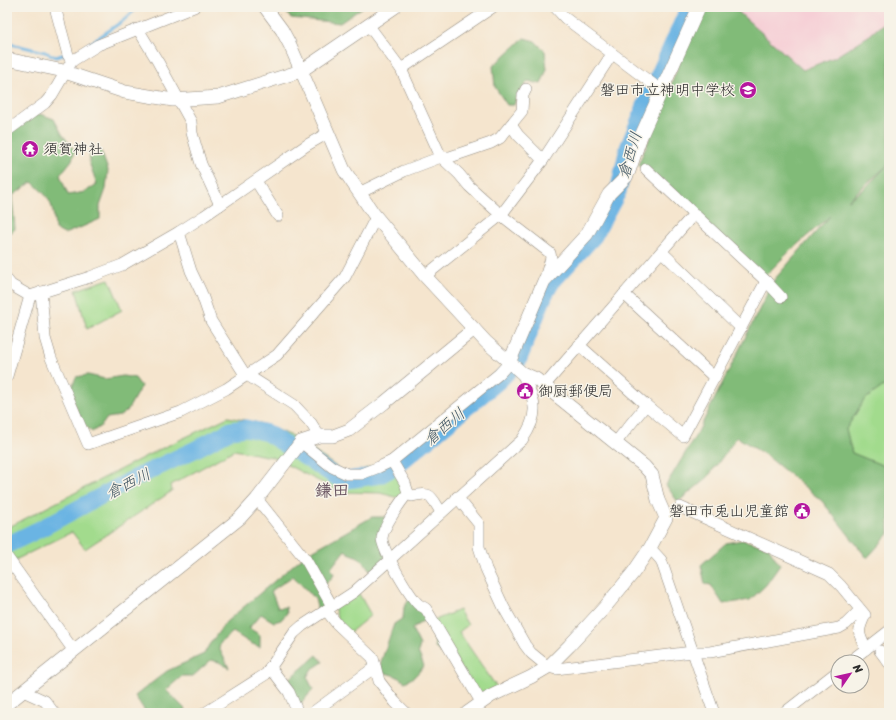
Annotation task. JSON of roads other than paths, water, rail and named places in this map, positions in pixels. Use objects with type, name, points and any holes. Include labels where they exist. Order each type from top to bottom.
[{"type":"street","points":[[55,7],[68,55],[69,67]]},
{"type":"street","points":[[7,131],[44,103],[52,95],[69,67],[98,45],[194,7]]},
{"type":"street","points":[[265,7],[282,30],[344,170],[376,217],[425,276],[474,329],[509,363],[522,373],[536,379],[644,466],[652,475],[658,500],[666,518],[650,548],[633,574],[605,608],[569,646],[548,666],[531,677],[481,702],[467,713]]},
{"type":"street","points":[[7,59],[69,67],[125,92],[173,100],[218,97],[301,71],[395,7]]},
{"type":"street","points":[[401,69],[493,7]]},
{"type":"street","points":[[555,7],[565,18],[662,91]]},
{"type":"street","points":[[544,281],[588,234],[609,194],[626,177],[641,136],[699,7]]},
{"type":"street","points":[[299,444],[332,467],[347,474],[360,474],[392,461],[499,374],[509,363],[544,281],[551,258],[550,253],[501,215],[469,186],[441,157],[401,69],[369,26]]},
{"type":"street","points":[[138,29],[191,122],[192,133],[201,164],[220,205]]},
{"type":"street","points":[[425,276],[501,215],[543,160],[612,54]]},
{"type":"street","points":[[359,193],[404,171],[441,157],[450,157],[491,143],[500,138],[522,111],[522,95],[526,89]]},
{"type":"street","points":[[511,124],[518,135],[543,160]]},
{"type":"street","points":[[30,296],[122,265],[179,232],[256,181],[306,145],[328,133]]},
{"type":"street","points":[[646,169],[766,281],[781,298]]},
{"type":"street","points":[[256,181],[278,216]]},
{"type":"street","points":[[544,386],[694,214]]},
{"type":"street","points":[[41,292],[45,338],[51,358],[88,444],[180,412],[226,390],[277,355],[345,278],[376,217]]},
{"type":"street","points":[[179,232],[191,271],[201,292],[211,321],[244,373],[294,405],[311,423],[319,436]]},
{"type":"street","points":[[662,252],[741,328]]},
{"type":"street","points":[[7,280],[11,285],[30,296]]},
{"type":"street","points":[[579,345],[683,436],[766,281]]},
{"type":"street","points":[[624,294],[715,378]]},
{"type":"street","points":[[7,376],[30,296]]},
{"type":"street","points":[[7,704],[240,518],[257,499],[299,444],[319,436],[333,436],[349,430],[474,329]]},
{"type":"street","points":[[205,713],[266,674],[294,633],[302,626],[354,592],[457,497],[522,440],[530,429],[535,412],[531,392],[522,373]]},
{"type":"street","points":[[616,442],[646,405]]},
{"type":"street","points":[[392,461],[405,483],[408,492],[412,496],[424,493],[429,495],[441,512]]},
{"type":"street","points":[[408,492],[387,524],[382,539],[389,560],[418,604],[426,609],[481,702]]},
{"type":"street","points":[[457,497],[480,524],[479,547],[486,569],[504,608],[531,653],[548,666],[556,668],[692,652],[710,652],[839,628],[846,624],[860,610]]},
{"type":"street","points":[[257,499],[306,560],[337,624],[373,658],[379,681],[395,702],[406,713]]},
{"type":"street","points":[[680,507],[829,574],[866,615],[860,627],[859,635],[866,649]]},
{"type":"street","points":[[650,548],[661,560],[714,713]]},
{"type":"street","points":[[7,557],[74,651]]},
{"type":"street","points":[[859,654],[889,631]]},
{"type":"street","points":[[880,651],[889,662]]},
{"type":"street","points":[[312,713],[375,667]]},
{"type":"street","points":[[270,668],[289,692],[298,713]]},
{"type":"street","points":[[784,713],[830,677]]},
{"type":"street","points":[[23,691],[44,701],[54,713]]},
{"type":"waterway","name":"倉西川","points":[[7,545],[231,430],[246,428],[267,433],[338,478],[348,480],[380,475],[396,466],[500,380],[518,361],[545,294],[552,282],[594,236],[618,192],[628,148],[689,7]]},
{"type":"waterway","points":[[85,47],[124,20],[137,8]]},
{"type":"waterway","points":[[7,43],[45,52],[56,57],[65,54]]},
{"type":"place","name":"磐田市立神明中学校","points":[[748,90]]},
{"type":"place","name":"須賀神社","points":[[30,149]]},
{"type":"place","name":"御厨郵便局","points":[[525,391]]},
{"type":"place","name":"磐田市兎山児童館","points":[[802,511]]},
{"type":"district","name":"鎌田","points":[[332,490]]}]
